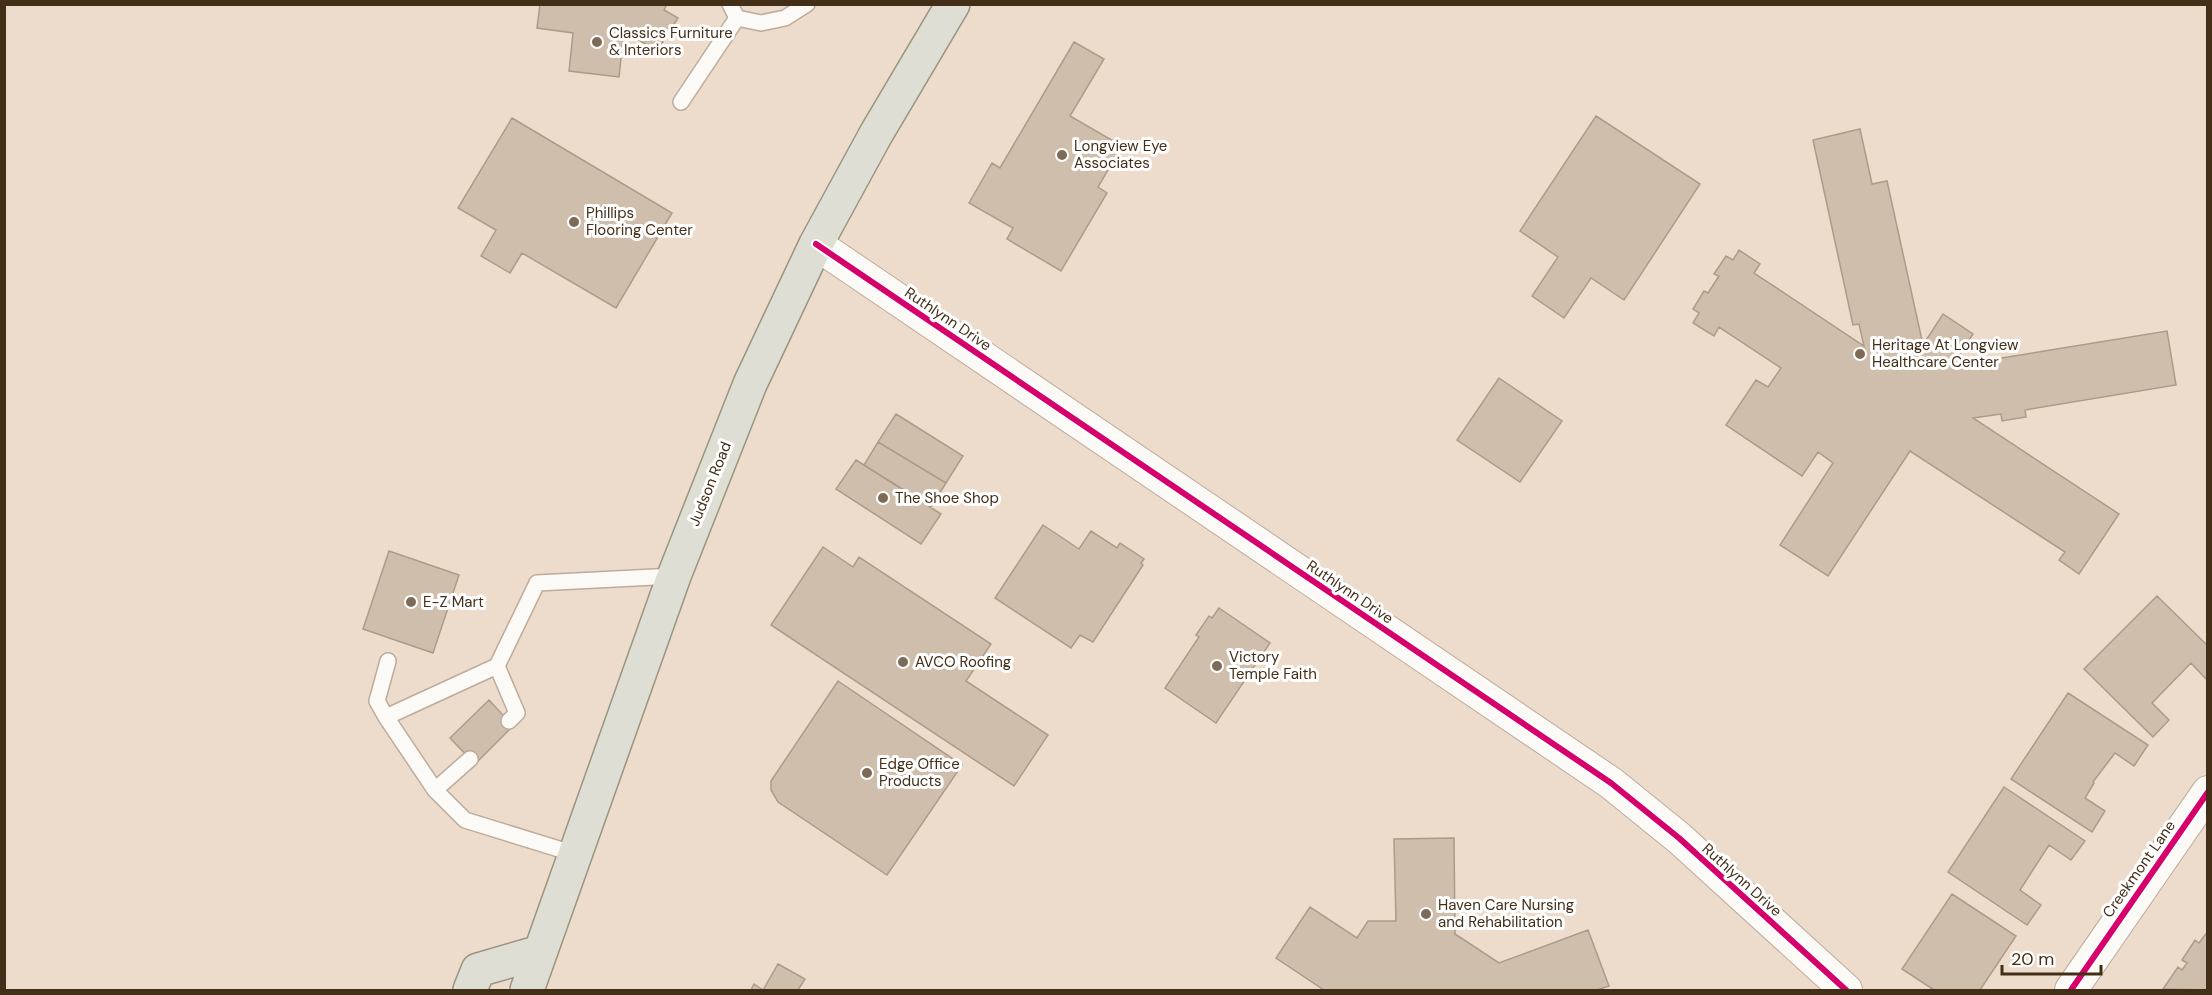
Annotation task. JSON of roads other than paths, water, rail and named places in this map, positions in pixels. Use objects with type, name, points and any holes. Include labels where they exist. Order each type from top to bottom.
[{"type":"main road","name":"Judson Road","points":[[527,990],[674,576],[750,384],[816,244],[876,134],[953,4]]},
{"type":"main road","points":[[470,990],[478,970],[540,952]]},
{"type":"street","name":"Ruthlynn Drive","points":[[816,244],[1611,783],[1679,838],[1846,990]]},
{"type":"street","name":"Creekmont Lane","points":[[2071,990],[2208,792]]},
{"type":"lane","points":[[681,102],[734,11],[761,23],[785,18],[807,4]]},
{"type":"lane","points":[[386,717],[497,666],[537,583],[674,576]]},
{"type":"lane","points":[[388,661],[376,701],[435,790],[465,820],[575,854]]},
{"type":"lane","points":[[497,666],[517,713],[509,721]]},
{"type":"lane","points":[[435,790],[470,759]]},
{"type":"place","name":"Classics Furniture & Interiors","points":[[597,42]]},
{"type":"place","name":"Longview Eye Associates","points":[[1062,155]]},
{"type":"place","name":"Phillips Flooring Center","points":[[574,222]]},
{"type":"place","name":"Heritage At Longview Healthcare Center","points":[[1860,354]]},
{"type":"place","name":"The Shoe Shop","points":[[883,498]]},
{"type":"place","name":"E-Z Mart","points":[[411,602]]},
{"type":"place","name":"AVCO Roofing","points":[[903,662]]},
{"type":"place","name":"Victory Temple Faith","points":[[1217,666]]},
{"type":"place","name":"Edge Office Products","points":[[867,773]]},
{"type":"place","name":"Haven Care Nursing and Rehabilitation","points":[[1426,914]]}]
